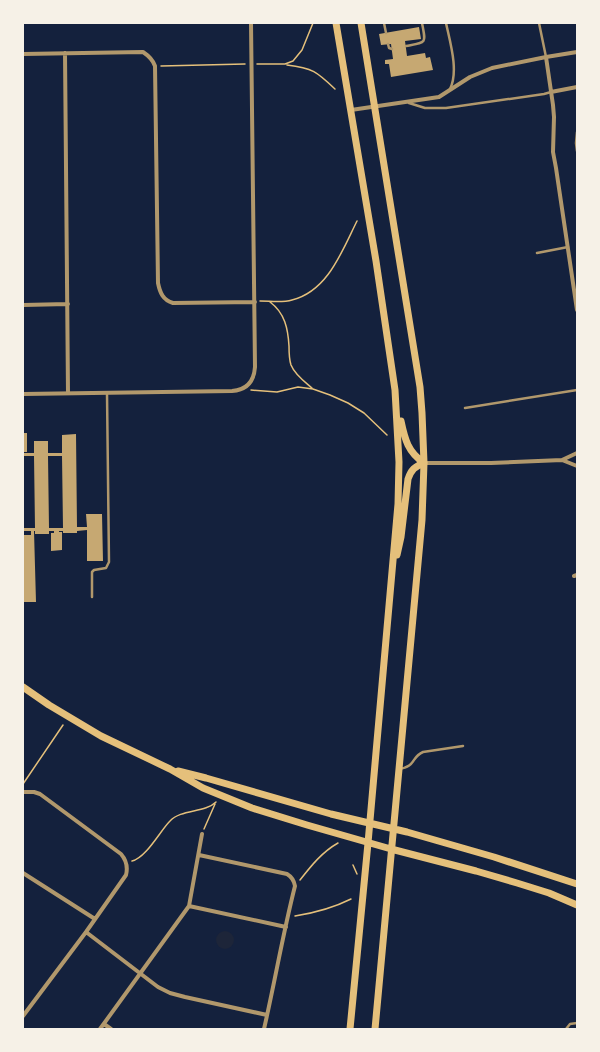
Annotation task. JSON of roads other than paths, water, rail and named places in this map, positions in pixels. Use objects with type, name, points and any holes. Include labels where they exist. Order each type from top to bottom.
[{"type":"main road","points":[[336,23],[391,355],[397,402],[405,438],[410,450],[424,463]]},
{"type":"main road","points":[[361,23],[420,387],[423,419],[424,463],[422,520],[375,1029]]},
{"type":"main road","points":[[350,1029],[398,504],[399,462],[397,402]]},
{"type":"main road","points":[[391,587],[401,537],[408,479],[413,468],[424,463]]},
{"type":"main road","points":[[23,687],[49,705],[101,736],[170,769],[203,788],[252,808],[368,843],[517,883],[549,893],[577,905]]},
{"type":"main road","points":[[170,769],[331,814],[393,829],[494,857],[577,884]]},
{"type":"street","points":[[23,394],[232,391],[242,389],[251,381],[255,373],[255,302],[251,23]]},
{"type":"street","points":[[23,54],[143,52],[153,60],[155,66],[158,283],[160,291],[167,301],[173,304],[255,302]]},
{"type":"street","points":[[351,110],[439,97],[449,92],[470,77],[492,68],[577,52]]},
{"type":"street","points":[[65,53],[68,394]]},
{"type":"street","points":[[546,57],[554,117],[553,152],[577,310]]},
{"type":"street","points":[[551,92],[577,87]]},
{"type":"street","points":[[23,305],[68,304]]},
{"type":"street","points":[[424,463],[491,463],[562,460],[577,453]]},
{"type":"street","points":[[562,460],[577,466]]},
{"type":"street","points":[[23,792],[34,792],[40,794],[121,854],[127,862],[126,876],[96,919],[23,1016]]},
{"type":"street","points":[[100,1029],[190,906],[202,834]]},
{"type":"street","points":[[199,855],[287,874],[292,877],[294,881],[295,886],[287,917],[281,954],[264,1029]]},
{"type":"street","points":[[23,873],[96,919]]},
{"type":"street","points":[[190,906],[286,927]]},
{"type":"street","points":[[86,932],[158,987],[170,993],[185,998],[267,1015]]},
{"type":"street","points":[[104,1024],[111,1029]]},
{"type":"lane","points":[[384,23],[386,33]]},
{"type":"lane","points":[[406,46],[424,42],[425,38],[422,23]]},
{"type":"lane","points":[[446,23],[454,78],[449,92]]},
{"type":"lane","points":[[539,23],[546,57]]},
{"type":"lane","points":[[388,44],[389,48],[392,49]]},
{"type":"lane","points":[[407,102],[425,108],[446,108],[481,104],[551,92]]},
{"type":"lane","points":[[577,132],[577,151]]},
{"type":"lane","points":[[537,253],[568,247]]},
{"type":"lane","points":[[465,408],[577,390]]},
{"type":"lane","points":[[92,597],[92,572],[94,570],[106,568],[109,562],[107,393]]},
{"type":"lane","points":[[398,769],[408,767],[422,752],[463,746]]},
{"type":"lane","points":[[566,1029],[570,1024],[577,1023]]}]
